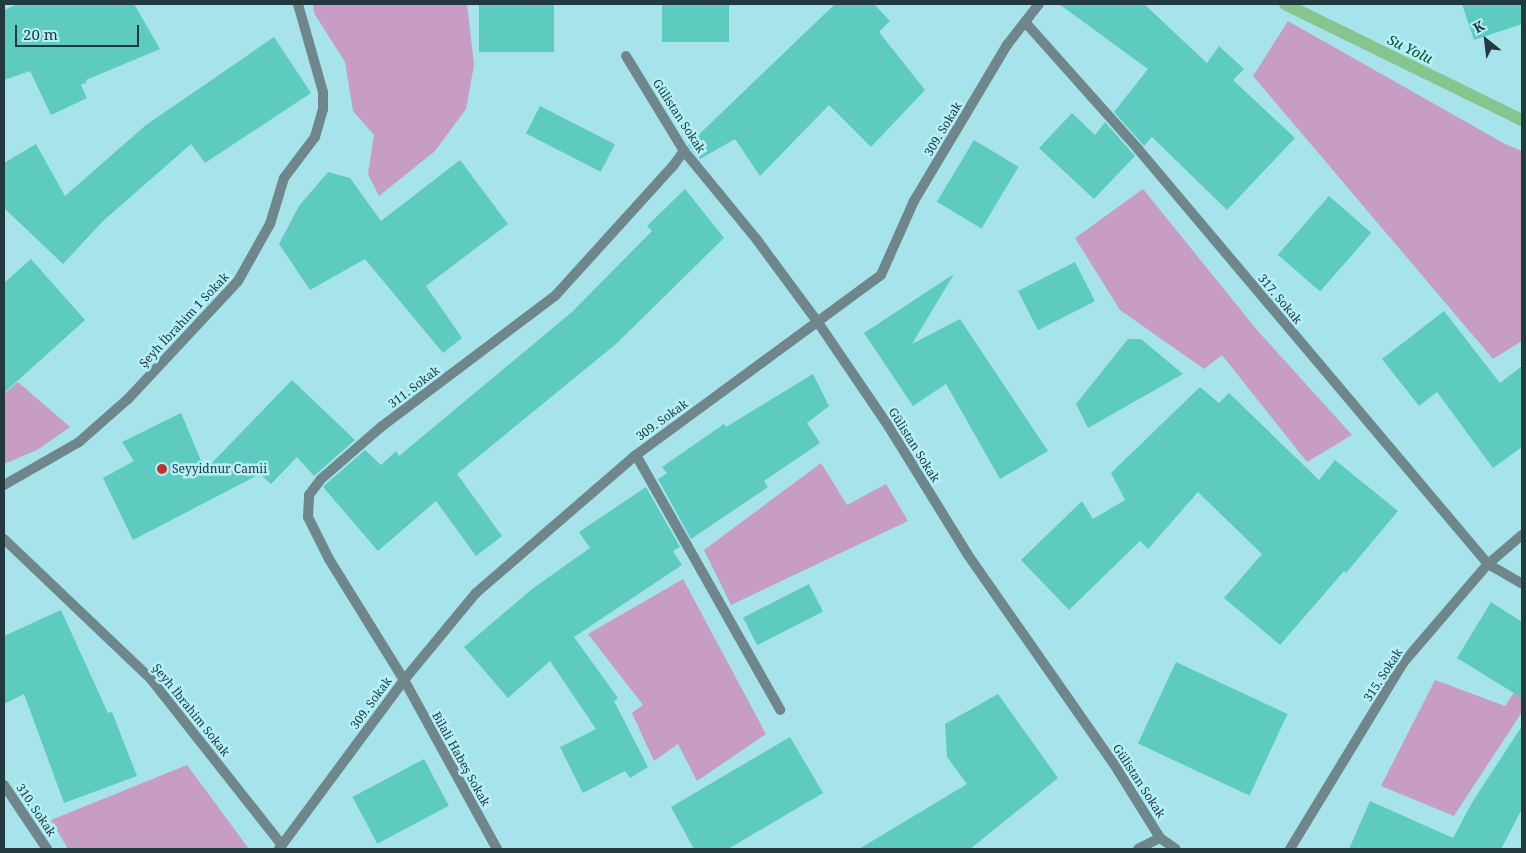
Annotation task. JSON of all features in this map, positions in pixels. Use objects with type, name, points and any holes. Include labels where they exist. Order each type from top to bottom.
[{"type":"street","name":"Şeyh İbrahim 1 Sokak","points":[[4,485],[79,442],[128,400],[238,281],[270,224],[284,178],[315,136],[323,109],[323,92],[298,4]]},
{"type":"street","name":"309. Sokak","points":[[281,847],[404,680],[476,593],[636,455],[881,275],[914,201],[1007,45],[1039,4]]},
{"type":"street","name":"317. Sokak","points":[[1025,22],[1138,149],[1488,564],[1522,584]]},
{"type":"street","name":"Gülistan Sokak","points":[[626,56],[684,151],[757,240],[817,321],[889,427],[968,555],[1114,764],[1160,838],[1176,849]]},
{"type":"street","name":"311. Sokak","points":[[404,680],[329,559],[308,517],[309,496],[321,480],[381,427],[554,296],[673,166],[684,151]]},
{"type":"street","points":[[636,455],[780,710]]},
{"type":"street","name":"315. Sokak","points":[[1290,849],[1404,663],[1488,564],[1522,535]]},
{"type":"street","name":"Şeyh İbrahim Sokak","points":[[4,539],[150,678],[281,847]]},
{"type":"street","name":"Bilali Habeş Sokak","points":[[404,680],[497,849]]},
{"type":"street","name":"310. Sokak","points":[[4,785],[47,849]]},
{"type":"street","points":[[1138,849],[1160,838]]},
{"type":"shaded area","points":[[313,4],[467,4],[474,65],[466,109],[435,151],[379,196],[368,174],[374,135],[353,111],[345,62],[314,13]]},
{"type":"shaded area","points":[[1288,21],[1505,144],[1522,151],[1522,341],[1493,359],[1253,76]]},
{"type":"shaded area","points":[[1143,189],[1257,330],[1352,435],[1307,462],[1222,355],[1204,369],[1120,310],[1075,238]]},
{"type":"shaded area","points":[[18,382],[70,427],[37,450],[4,464],[4,394]]},
{"type":"shaded area","points":[[821,463],[847,505],[886,484],[908,521],[731,605],[704,550]]},
{"type":"shaded area","points":[[683,579],[766,734],[697,781],[678,744],[654,761],[632,713],[643,705],[588,634]]},
{"type":"shaded area","points":[[1435,680],[1505,706],[1522,680],[1522,712],[1454,816],[1381,786]]},
{"type":"shaded area","points":[[187,765],[249,849],[68,849],[51,820]]},
{"type":"building","points":[[18,4],[134,4],[160,49],[86,80],[87,82],[81,85],[87,98],[51,115],[30,71],[4,80],[4,10]]},
{"type":"building","points":[[479,4],[554,4],[554,52],[479,52]]},
{"type":"building","points":[[662,4],[729,4],[729,42],[662,42]]},
{"type":"building","points":[[835,4],[874,4],[890,21],[879,32],[925,90],[871,147],[829,105],[760,176],[735,139],[700,159],[688,145]]},
{"type":"building","points":[[1059,4],[1144,4],[1207,63],[1219,46],[1244,69],[1233,80],[1295,138],[1227,210],[1152,137],[1144,146],[1114,112],[1148,69]]},
{"type":"building","points":[[1462,4],[1522,4],[1522,24],[1474,40]]},
{"type":"building","points":[[274,37],[311,93],[205,163],[191,144],[103,221],[63,264],[4,208],[4,163],[36,144],[65,196],[146,125]]},
{"type":"building","points":[[540,106],[615,144],[601,172],[526,134]]},
{"type":"building","points":[[1072,113],[1095,135],[1105,122],[1135,156],[1094,199],[1039,148]]},
{"type":"building","points":[[974,140],[1019,167],[981,228],[937,202]]},
{"type":"building","points":[[460,160],[508,224],[426,286],[462,338],[443,353],[365,259],[310,290],[279,244],[299,206],[328,172],[350,178],[381,221]]},
{"type":"building","points":[[685,189],[724,238],[616,344],[457,474],[502,536],[476,556],[436,501],[378,551],[323,487],[365,450],[381,465],[396,451],[399,456],[572,312],[652,231],[647,226]]},
{"type":"building","points":[[1329,196],[1371,233],[1320,292],[1278,255]]},
{"type":"building","points":[[31,259],[85,320],[4,393],[4,283]]},
{"type":"building","points":[[1075,262],[1095,301],[1038,330],[1018,291]]},
{"type":"building","points":[[954,274],[912,344],[960,319],[1048,451],[1000,479],[946,384],[913,406],[864,333]]},
{"type":"building","points":[[1444,311],[1500,383],[1522,366],[1522,447],[1493,468],[1437,392],[1419,406],[1382,359]]},
{"type":"building","points":[[1128,339],[1141,339],[1183,374],[1088,428],[1076,404]]},
{"type":"building","points":[[813,374],[829,406],[807,423],[820,443],[764,481],[768,487],[691,539],[658,479],[667,473],[662,467],[724,424],[726,427]]},
{"type":"building","points":[[292,380],[355,440],[314,476],[297,457],[271,484],[260,474],[133,540],[103,478],[134,461],[122,442],[181,413],[205,470]]},
{"type":"building","points":[[1200,387],[1219,403],[1229,393],[1319,480],[1335,460],[1398,511],[1346,573],[1344,571],[1280,645],[1224,598],[1262,554],[1198,492],[1148,549],[1140,541],[1069,610],[1021,560],[1082,501],[1093,519],[1125,500],[1111,473]]},
{"type":"building","points":[[646,487],[680,547],[673,551],[682,565],[574,637],[618,698],[614,701],[648,767],[630,778],[625,771],[583,793],[560,747],[596,729],[550,661],[508,698],[464,647],[532,589],[590,548],[579,532]]},
{"type":"building","points":[[809,584],[823,612],[757,645],[743,618]]},
{"type":"building","points":[[1491,602],[1522,622],[1522,698],[1457,658]]},
{"type":"building","points":[[61,610],[108,713],[112,712],[137,776],[64,803],[24,694],[4,704],[4,636]]},
{"type":"building","points":[[1176,662],[1287,714],[1249,796],[1138,744]]},
{"type":"building","points":[[998,694],[1058,778],[970,849],[859,849],[967,784],[947,757],[945,724]]},
{"type":"building","points":[[1522,726],[1522,809],[1501,849],[1349,849],[1370,801],[1453,838],[1473,801]]},
{"type":"building","points":[[790,737],[823,793],[728,849],[694,849],[671,807]]},
{"type":"building","points":[[424,759],[449,806],[377,844],[352,797]]},
{"type":"waterway","name":"Su Yolu","points":[[1285,4],[1522,120]]},
{"type":"place","name":"Seyyidnur Camii","points":[[162,469]]}]
